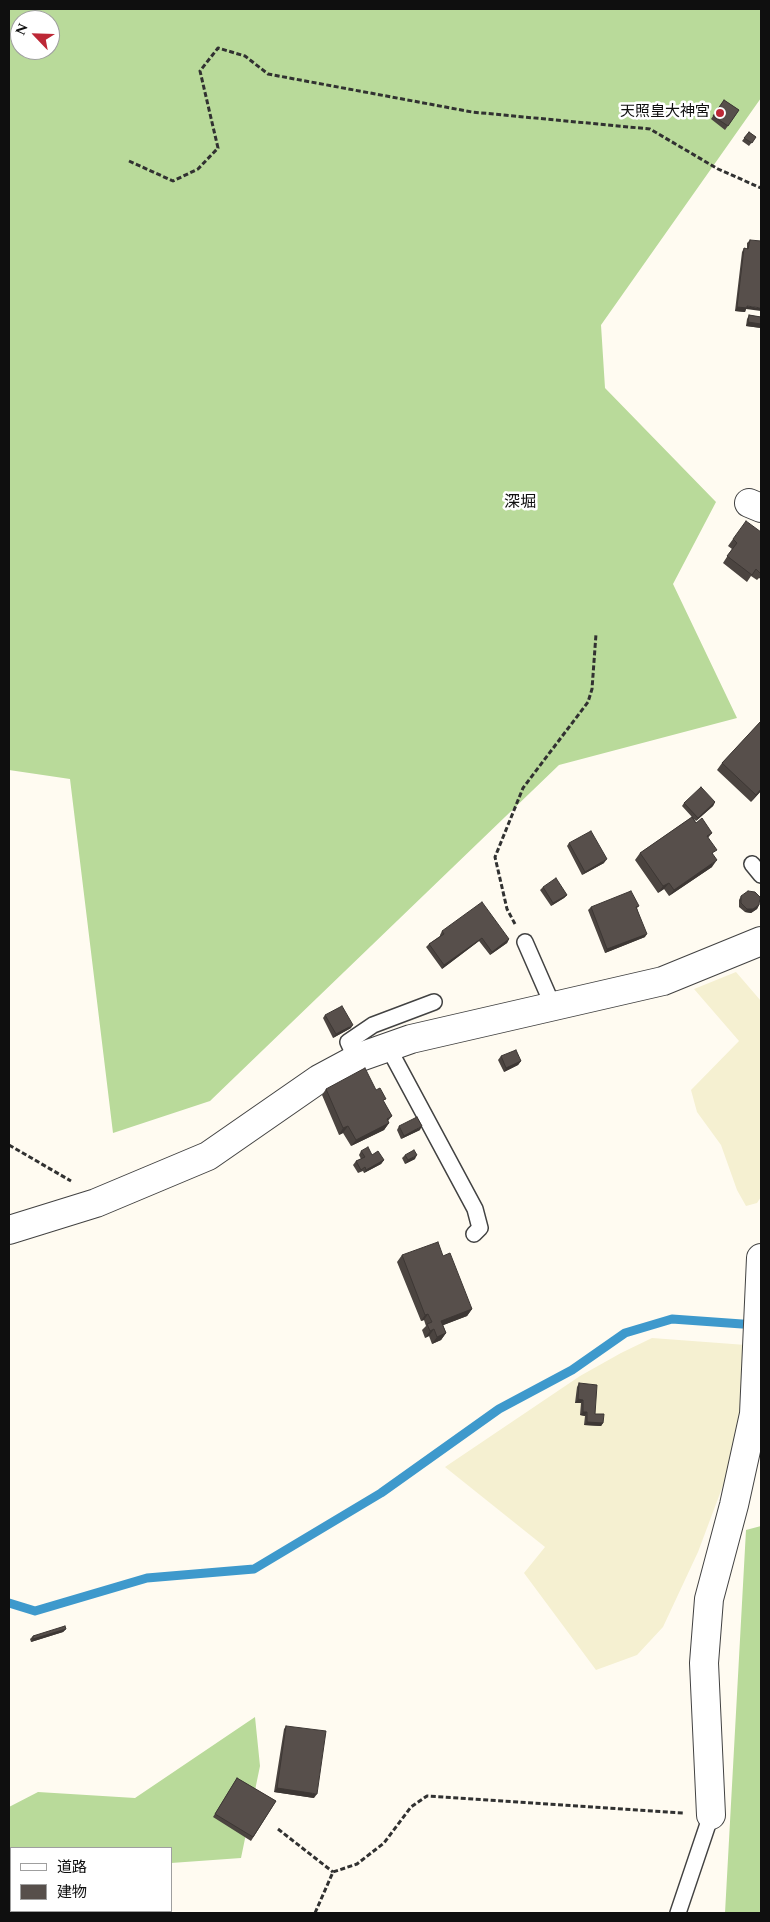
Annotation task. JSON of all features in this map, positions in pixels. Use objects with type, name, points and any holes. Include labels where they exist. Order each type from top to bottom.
[{"type":"street","points":[[9,1230],[96,1203],[208,1156],[319,1079],[356,1059],[411,1039],[552,1012],[663,981],[761,940]]},
{"type":"street","points":[[711,1815],[704,1664],[709,1599],[734,1505],[754,1414],[761,1258]]},
{"type":"lane","points":[[525,942],[552,1012]]},
{"type":"lane","points":[[356,1059],[348,1042],[373,1025],[434,1002]]},
{"type":"lane","points":[[388,1047],[475,1210],[480,1228],[474,1234]]},
{"type":"lane","points":[[678,1913],[711,1815]]},
{"type":"path","points":[[129,161],[173,180],[198,169],[218,148],[200,70],[218,48],[246,56],[268,74],[472,112],[650,129],[718,170],[761,188]]},
{"type":"path","points":[[525,942],[507,909],[495,857],[523,788],[588,702],[592,689],[596,634]]},
{"type":"path","points":[[9,1145],[87,1190],[96,1203]]},
{"type":"path","points":[[315,1913],[333,1872],[356,1864],[384,1843],[411,1807],[427,1796],[711,1815]]},
{"type":"path","points":[[278,1829],[333,1872]]},
{"type":"shaded area","points":[[736,972],[761,1001],[761,1197],[757,1203],[746,1206],[737,1190],[721,1145],[697,1112],[691,1090],[739,1041],[694,989]]},
{"type":"shaded area","points":[[652,1338],[746,1345],[750,1370],[725,1480],[698,1552],[663,1627],[637,1655],[596,1670],[524,1573],[545,1547],[445,1467],[580,1376]]},
{"type":"green space","points":[[9,9],[761,9],[761,98],[601,325],[605,388],[716,502],[673,584],[737,718],[559,765],[210,1101],[113,1133],[70,779],[9,770]]},
{"type":"green space","points":[[761,1526],[761,1912],[725,1913],[746,1530]]},
{"type":"green space","points":[[255,1717],[260,1766],[241,1858],[172,1863],[172,1847],[10,1847],[9,1893],[9,1807],[38,1792],[135,1798]]},
{"type":"building","points":[[724,100],[739,110],[728,126],[713,116]]},
{"type":"building","points":[[749,132],[756,137],[752,143],[744,138]]},
{"type":"building","points":[[750,240],[761,241],[761,308],[737,307],[744,248],[748,249]]},
{"type":"building","points":[[749,315],[761,317],[761,324],[748,322]]},
{"type":"building","points":[[746,521],[761,532],[761,574],[756,569],[752,575],[727,556],[737,543],[733,539]]},
{"type":"building","points":[[761,721],[761,789],[756,795],[722,763]]},
{"type":"building","points":[[701,787],[715,802],[698,818],[684,803]]},
{"type":"building","points":[[692,817],[696,823],[702,818],[712,833],[707,836],[717,850],[712,853],[717,860],[674,890],[669,883],[663,886],[640,853]]},
{"type":"building","points":[[591,831],[607,859],[585,872],[569,843]]},
{"type":"building","points":[[556,878],[567,895],[553,903],[543,887]]},
{"type":"building","points":[[631,891],[639,906],[636,907],[647,934],[607,949],[591,907]]},
{"type":"building","points":[[748,891],[755,892],[760,897],[759,905],[753,909],[747,909],[741,903],[741,896]]},
{"type":"building","points":[[482,902],[509,939],[492,952],[482,938],[444,965],[429,944],[444,934],[442,931]]},
{"type":"building","points":[[342,1006],[353,1025],[336,1034],[325,1015]]},
{"type":"building","points":[[516,1050],[521,1061],[506,1068],[501,1056]]},
{"type":"building","points":[[365,1068],[376,1090],[380,1088],[386,1099],[383,1100],[392,1116],[387,1119],[389,1123],[356,1140],[348,1126],[343,1128],[326,1089]]},
{"type":"building","points":[[417,1117],[422,1126],[404,1136],[399,1126]]},
{"type":"building","points":[[368,1147],[372,1155],[378,1151],[384,1160],[366,1170],[365,1167],[361,1170],[356,1161],[365,1157],[361,1151]]},
{"type":"building","points":[[414,1150],[417,1155],[408,1160],[405,1155]]},
{"type":"building","points":[[438,1242],[443,1256],[450,1253],[472,1309],[441,1321],[446,1333],[437,1337],[434,1329],[430,1331],[427,1324],[432,1322],[428,1314],[425,1315],[402,1255]]},
{"type":"building","points":[[579,1383],[597,1385],[595,1414],[604,1414],[603,1423],[587,1422],[587,1412],[583,1412],[583,1400],[578,1399]]},
{"type":"building","points":[[65,1626],[66,1629],[33,1639],[33,1636]]},
{"type":"building","points":[[286,1726],[326,1731],[317,1794],[277,1788]]},
{"type":"building","points":[[237,1778],[276,1801],[253,1837],[215,1814]]},
{"type":"waterway","points":[[9,1603],[35,1611],[147,1578],[254,1569],[381,1493],[499,1409],[572,1370],[625,1333],[672,1319],[756,1325]]},
{"type":"place","name":"天照皇大神宮","points":[[720,113]]},
{"type":"district","name":"深堀","points":[[520,504]]}]
